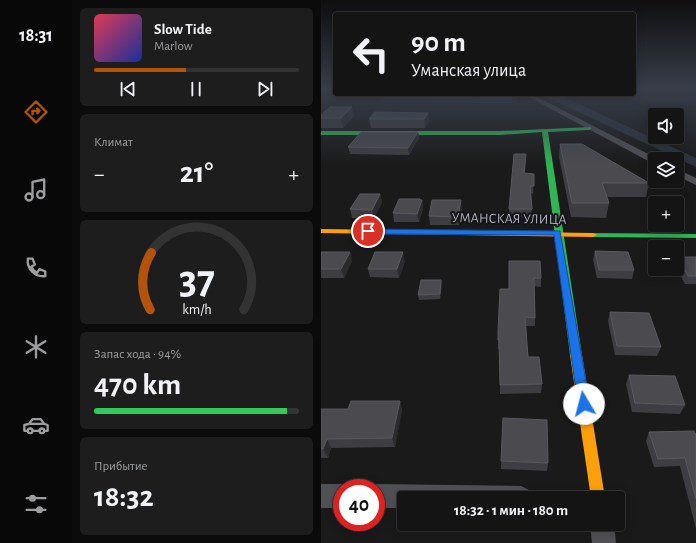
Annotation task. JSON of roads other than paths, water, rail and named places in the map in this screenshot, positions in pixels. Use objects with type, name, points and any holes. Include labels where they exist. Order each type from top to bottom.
[{"type":"street","points":[[564,114],[648,158]]},
{"type":"street","points":[[321,132],[500,133],[589,128]]},
{"type":"street","points":[[545,131],[558,233],[597,491]]},
{"type":"street","points":[[684,176],[696,182]]},
{"type":"street","name":"УМАНСКАЯ УЛИЦА","points":[[321,231],[696,236]]},
{"type":"street","points":[[321,496],[333,496]]},
{"type":"street","points":[[385,496],[397,496]]},
{"type":"street","points":[[603,531],[604,543]]}]
